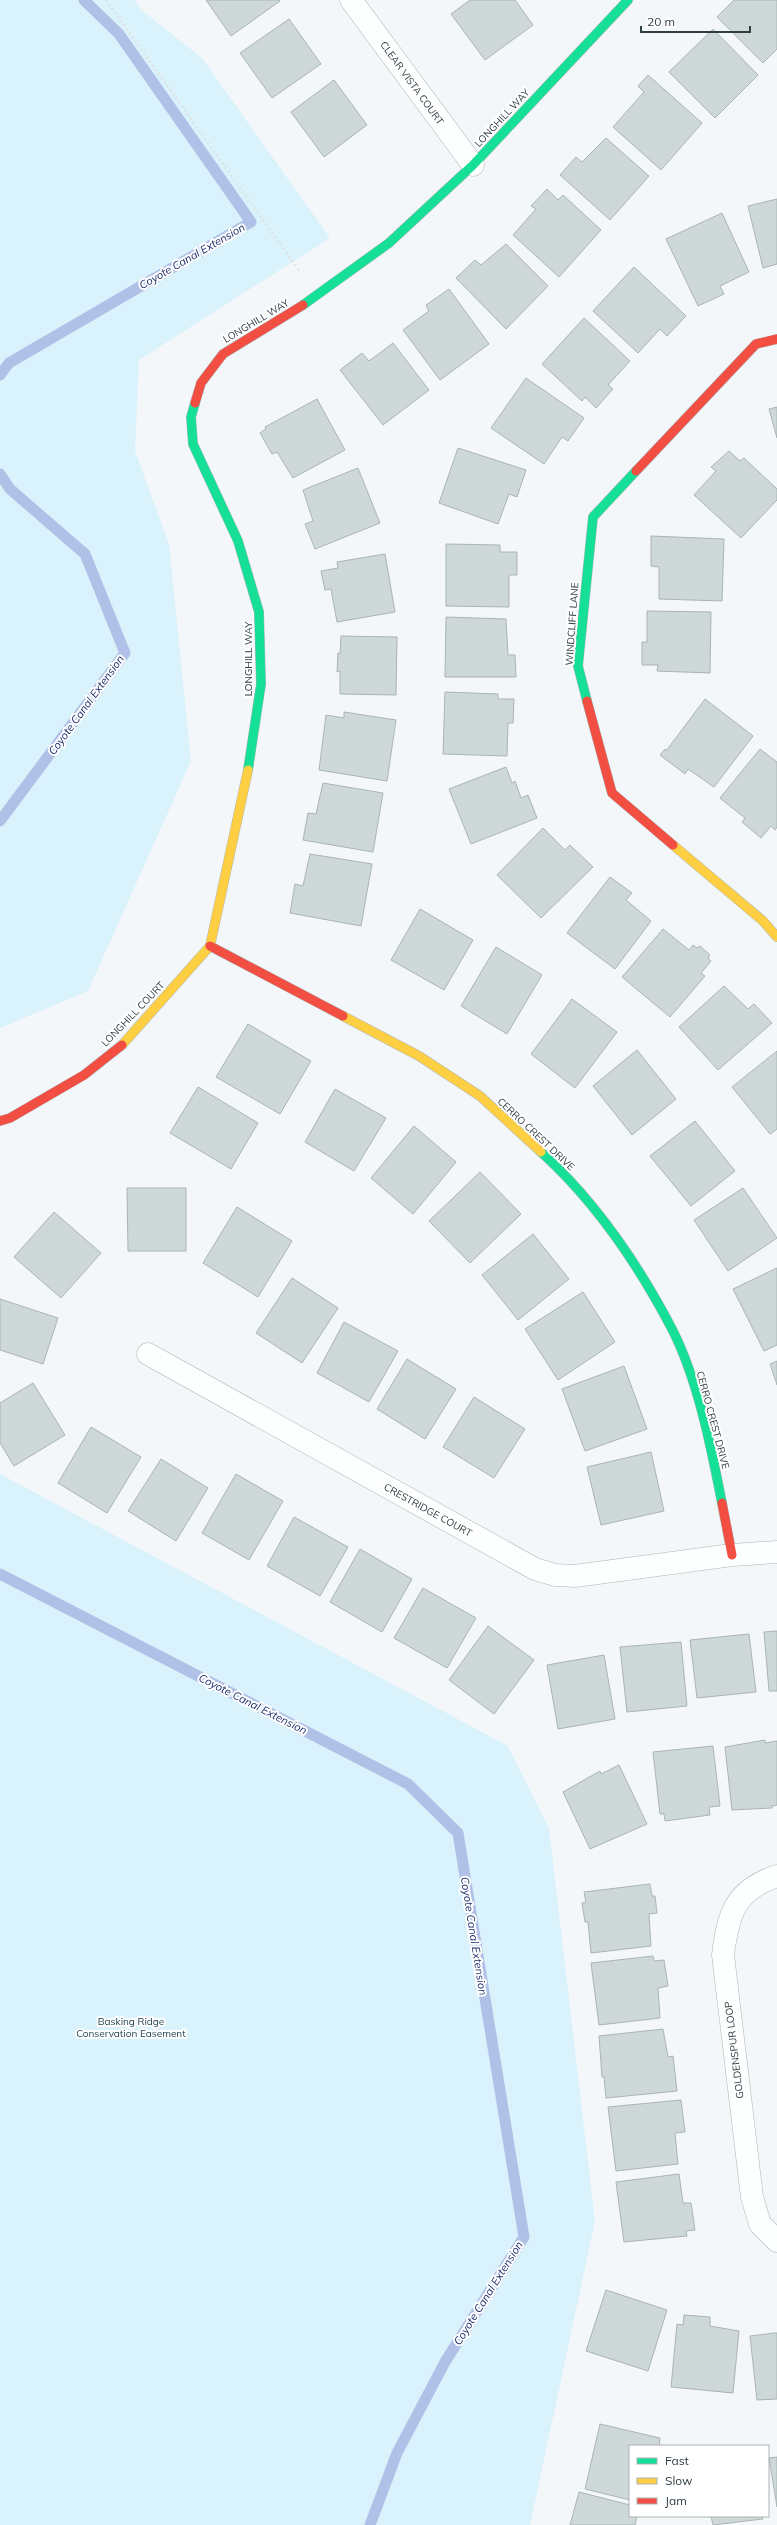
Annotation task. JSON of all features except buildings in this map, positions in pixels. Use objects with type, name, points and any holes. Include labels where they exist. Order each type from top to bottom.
[{"type":"street","name":"CLEAR VISTA COURT","points":[[351,0],[473,165]]},
{"type":"street","name":"LONGHILL WAY","points":[[210,946],[228,873],[254,735],[261,684],[259,612],[238,541],[204,473],[193,444],[191,417],[201,383],[223,354],[319,296],[389,243],[473,165],[628,0]]},
{"type":"street","name":"WINDCLIFF LANE","points":[[777,339],[756,344],[593,517],[578,666],[612,793],[763,921],[777,937]]},
{"type":"street","name":"LONGHILL COURT","points":[[0,1121],[10,1118],[84,1075],[120,1047],[210,946]]},
{"type":"street","name":"CERRO CREST DRIVE","points":[[210,946],[425,1060],[480,1096],[562,1171],[603,1219],[636,1268],[672,1330],[691,1378],[715,1466],[732,1555]]},
{"type":"street","name":"CRESTRIDGE COURT","points":[[148,1354],[535,1569],[555,1575],[575,1576],[732,1555],[777,1552]]},
{"type":"street","name":"GOLDENSPUR LOOP","points":[[777,1876],[757,1883],[738,1902],[727,1926],[723,1955],[752,2197],[760,2224],[777,2241]]},
{"type":"path","points":[[106,0],[319,296]]},
{"type":"green space","points":[[0,0],[135,0],[140,9],[202,58],[330,238],[139,360],[135,451],[169,544],[191,761],[88,991],[0,1028]]},
{"type":"green space","name":"Basking Ridge Conservation Easement","points":[[0,1474],[508,1746],[549,1828],[595,2221],[530,2525],[0,2525]]},
{"type":"waterway","name":"Coyote Canal Extension","points":[[0,375],[9,363],[251,222],[119,34],[84,0]]},
{"type":"waterway","name":"Coyote Canal Extension","points":[[0,474],[10,489],[85,554],[125,653],[0,821]]},
{"type":"waterway","name":"Coyote Canal Extension","points":[[0,1574],[408,1784],[458,1833],[524,2237],[445,2362],[397,2453],[370,2525]]},
{"type":"traffic: fast","points":[[303,305],[389,243],[473,165],[628,0]]},
{"type":"traffic: fast","points":[[195,403],[191,417],[193,444],[238,541],[259,612],[261,684],[248,770]]},
{"type":"traffic: fast","points":[[587,701],[578,666],[593,517],[636,471]]},
{"type":"traffic: fast","points":[[541,1152],[579,1191],[614,1234],[645,1281],[672,1329],[689,1370],[703,1414],[722,1503]]},
{"type":"traffic: slow","points":[[122,1045],[210,946],[248,770]]},
{"type":"traffic: slow","points":[[673,845],[763,921],[777,937]]},
{"type":"traffic: slow","points":[[343,1016],[419,1056],[480,1096],[541,1152]]},
{"type":"traffic: jam","points":[[195,403],[201,383],[223,354],[303,305]]},
{"type":"traffic: jam","points":[[636,471],[756,344],[777,339]]},
{"type":"traffic: jam","points":[[587,701],[612,793],[673,845]]},
{"type":"traffic: jam","points":[[210,946],[343,1016]]},
{"type":"traffic: jam","points":[[0,1121],[10,1118],[84,1075],[122,1045]]},
{"type":"traffic: jam","points":[[722,1503],[732,1555]]}]
